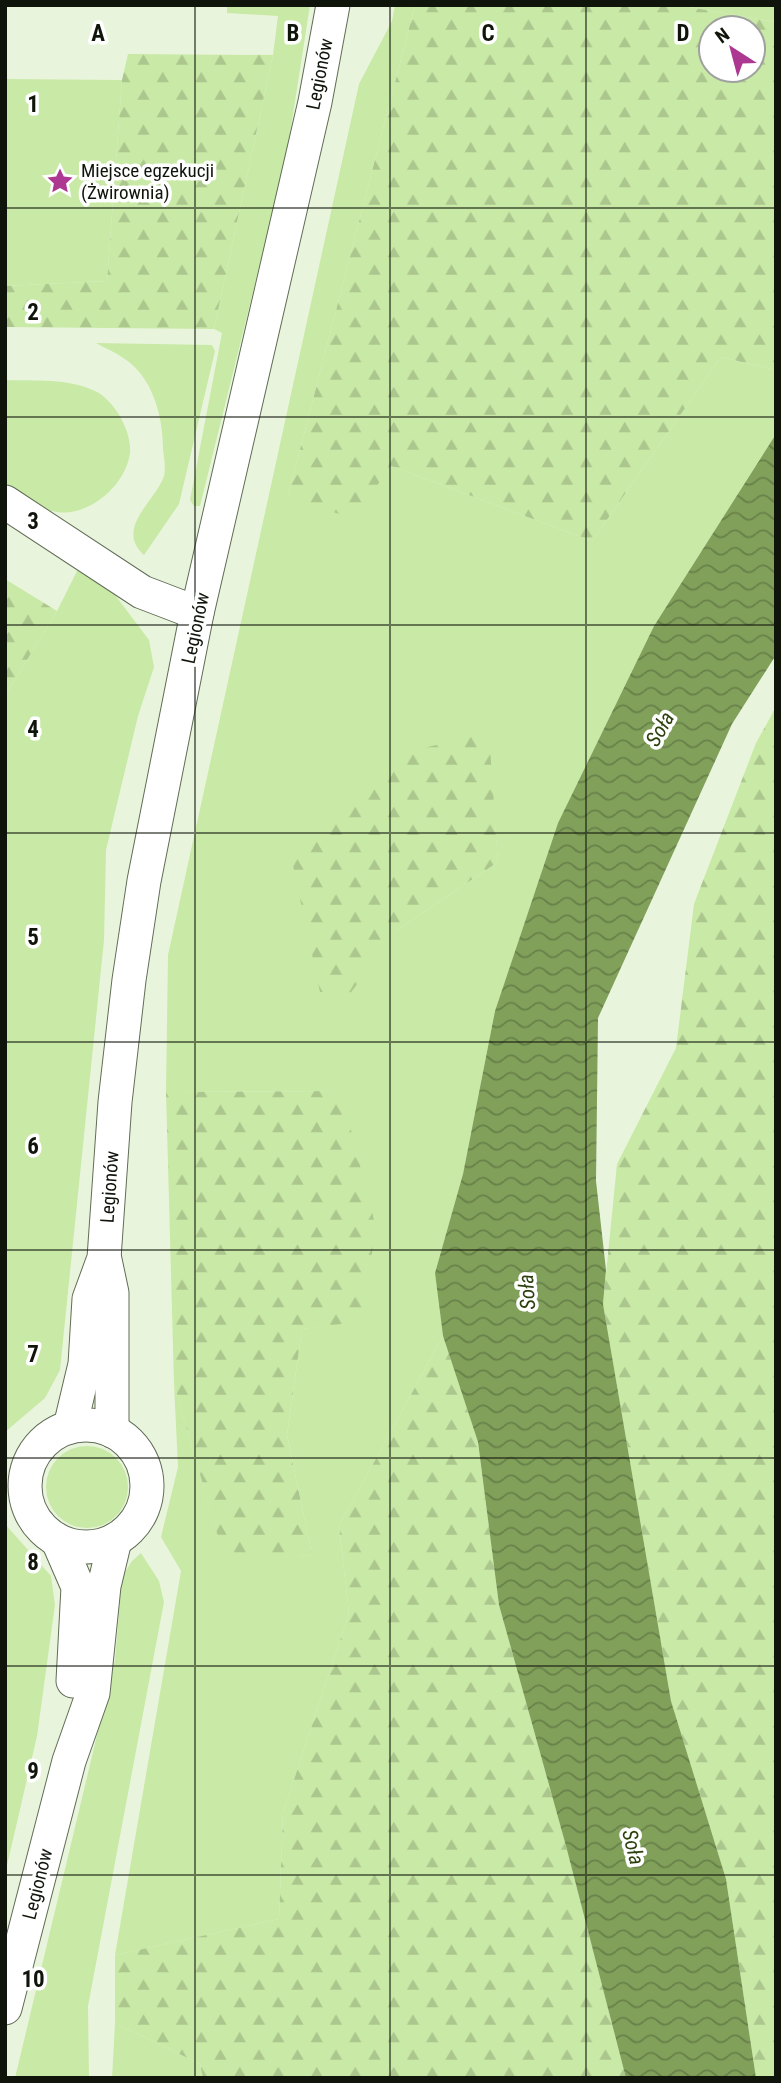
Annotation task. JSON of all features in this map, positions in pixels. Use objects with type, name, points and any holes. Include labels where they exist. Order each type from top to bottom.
[{"type":"main road","name":"Legionów","points":[[70,1427],[85,1364],[89,1299],[104,1258],[115,1102],[144,881],[197,613],[315,102],[332,5]]},
{"type":"main road","points":[[5,502],[142,592],[197,613]]},
{"type":"main road","name":"Legionów","points":[[104,1258],[112,1293],[112,1431]]},
{"type":"main road","points":[[84,1425],[112,1431],[128,1441],[139,1457],[146,1475],[146,1494],[141,1512],[130,1528],[115,1540],[97,1546],[77,1547],[58,1541],[19,1510],[26,1498],[25,1478],[18,1462],[54,1434],[70,1427],[84,1425]]},
{"type":"main road","name":"Legionów","points":[[5,2008],[69,1760],[93,1693],[104,1586],[115,1540]]},
{"type":"main road","name":"Legionów","points":[[58,1541],[78,1587],[69,1760]]},
{"type":"green space","points":[[227,5],[310,5],[286,159],[200,506],[194,506],[190,500],[222,333],[214,329],[273,55],[278,16],[227,13]]},
{"type":"green space","points":[[395,5],[415,5],[288,496],[391,466],[592,541],[721,357],[776,370],[776,434],[654,626],[558,823],[495,1011],[463,1174],[435,1273],[443,1336],[339,1526],[349,1613],[283,1813],[279,1919],[115,1955],[181,1571],[161,1537],[178,1467],[174,1384],[225,1560],[312,1555],[287,1435],[302,1329],[365,1320],[341,1091],[166,1092],[168,955],[359,84],[392,21]],"holes":[[[488,733],[498,862],[397,930]]]},
{"type":"green space","points":[[415,5],[677,5],[729,14],[697,14],[697,84],[767,84],[767,20],[776,22],[776,370],[721,357],[592,541],[391,466],[353,519],[288,496]]},
{"type":"green space","points":[[677,5],[776,5],[776,22],[767,20],[767,14],[729,14]]},
{"type":"green space","points":[[128,54],[273,55],[214,329],[5,327],[5,286],[107,281],[122,80]]},
{"type":"green space","name":"Miejsce egzekucji (Żwirownia)","points":[[5,79],[122,80],[107,281],[5,286]]},
{"type":"green space","points":[[96,343],[212,345],[215,351],[179,504],[144,555],[136,545],[133,535],[140,515],[164,476],[159,413],[151,390],[138,370],[121,356]]},
{"type":"green space","points":[[5,380],[74,384],[95,391],[109,401],[125,426],[130,444],[127,465],[114,487],[93,504],[69,512],[57,512],[36,506],[5,486]]},
{"type":"green space","points":[[78,569],[109,587],[149,640],[154,667],[138,716],[106,850],[104,940],[60,1370],[45,1398],[5,1432],[5,696],[57,611]]},
{"type":"green space","points":[[5,579],[57,611],[5,696]]},
{"type":"green space","points":[[776,707],[776,2078],[756,2078],[726,1879],[671,1701],[603,1304],[617,1164],[676,1048],[694,904],[756,743]]},
{"type":"green space","points":[[489,733],[498,862],[397,930],[349,995],[320,992],[292,861],[406,752]]},
{"type":"green space","points":[[341,1091],[375,1224],[365,1321],[302,1329],[287,1435],[312,1555],[225,1561],[174,1384],[166,1092]]},
{"type":"green space","points":[[443,1336],[478,1442],[499,1605],[566,1846],[626,2078],[203,2078],[200,2064],[115,2023],[115,1955],[279,1919],[283,1813],[349,1613],[339,1526]]},
{"type":"green space","points":[[79,1446],[95,1446],[110,1453],[121,1464],[128,1479],[125,1503],[116,1516],[95,1528],[79,1528],[64,1521],[53,1510],[46,1495],[46,1479],[53,1464],[64,1453]]},
{"type":"green space","points":[[5,1524],[51,1576],[55,1605],[37,1736],[5,1874]]},
{"type":"green space","points":[[141,1553],[159,1581],[164,1602],[88,2006],[89,2078],[15,2078],[115,1660],[122,1577]]},
{"type":"green space","points":[[115,2023],[200,2064],[203,2078],[112,2078]]},
{"type":"water","name":"Soła","points":[[776,434],[776,655],[732,724],[598,1018],[596,1181],[606,1270],[603,1304],[671,1701],[726,1879],[756,2078],[626,2078],[566,1846],[499,1605],[478,1442],[443,1336],[435,1273],[463,1174],[495,1011],[558,823],[654,626]]},
{"type":"place","name":"Miejsce egzekucji (Żwirownia)","points":[[60,181]]}]
